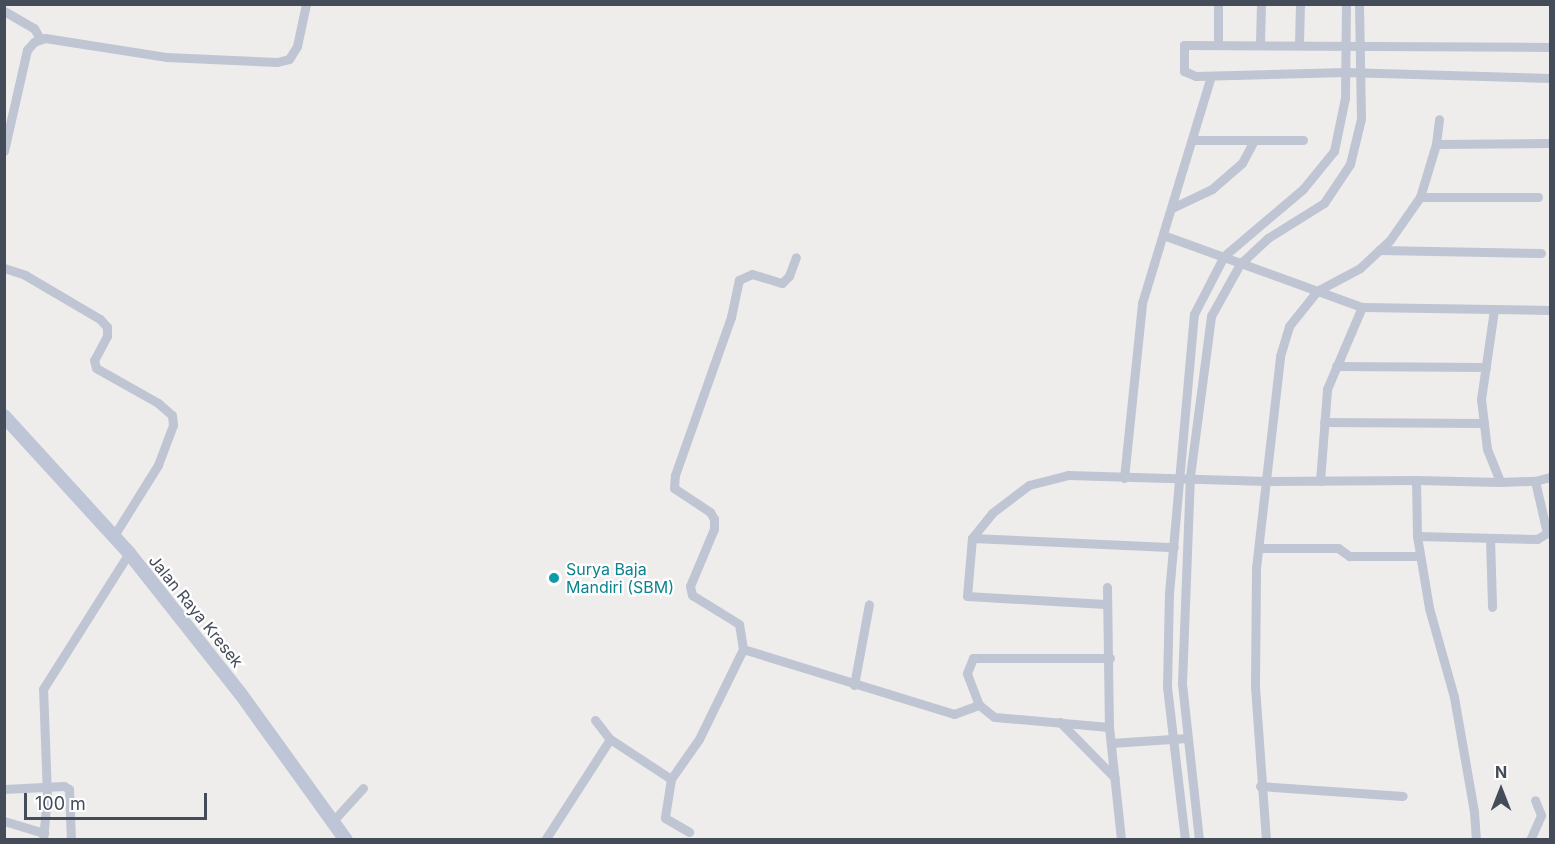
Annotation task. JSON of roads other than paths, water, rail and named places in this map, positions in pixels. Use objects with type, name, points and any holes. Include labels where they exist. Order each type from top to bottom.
[{"type":"main road","name":"Jalan Raya Kresek","points":[[4,416],[129,553],[240,693],[346,840]]},
{"type":"street","points":[[4,151],[27,50],[40,39],[166,57],[277,62],[289,59],[297,46],[306,4]]},
{"type":"street","points":[[1218,4],[1218,44]]},
{"type":"street","points":[[1260,44],[1261,4]]},
{"type":"street","points":[[1299,44],[1300,4]]},
{"type":"street","points":[[1185,840],[1167,682],[1173,547],[1194,314],[1224,256],[1303,189],[1334,151],[1345,98],[1346,4]]},
{"type":"street","points":[[1199,840],[1186,738],[1182,683],[1190,476],[1211,316],[1240,264],[1268,238],[1324,203],[1350,164],[1361,119],[1358,72],[1359,4]]},
{"type":"street","points":[[4,11],[34,28],[40,39]]},
{"type":"street","points":[[1551,47],[1345,43],[1184,45],[1185,71],[1189,75],[1358,72],[1551,78]]},
{"type":"street","points":[[1124,478],[1142,303],[1211,76]]},
{"type":"street","points":[[1266,840],[1260,786],[1254,636],[1259,548],[1280,356],[1289,326],[1317,291],[1360,268],[1379,250],[1420,197],[1436,144],[1439,119]]},
{"type":"street","points":[[1193,140],[1303,140]]},
{"type":"street","points":[[1172,208],[1212,189],[1242,163],[1254,140]]},
{"type":"street","points":[[1436,144],[1551,142]]},
{"type":"street","points":[[1420,197],[1538,197]]},
{"type":"street","points":[[1163,235],[1362,308],[1551,310]]},
{"type":"street","points":[[1379,250],[1541,253]]},
{"type":"street","points":[[689,832],[665,818],[671,780],[699,740],[743,649],[739,624],[692,595],[690,586],[714,529],[714,519],[710,512],[675,488],[675,475],[731,317],[739,280],[752,274],[782,283],[789,276],[796,257]]},
{"type":"street","points":[[4,268],[25,275],[100,319],[107,327],[107,336],[94,360],[96,368],[158,403],[172,416],[173,425],[158,465],[113,537]]},
{"type":"street","points":[[1320,481],[1326,389],[1362,308]]},
{"type":"street","points":[[1494,310],[1481,399],[1487,449],[1500,482]]},
{"type":"street","points":[[1336,366],[1486,367]]},
{"type":"street","points":[[1324,422],[1484,423]]},
{"type":"street","points":[[1105,604],[967,596],[972,538],[992,513],[1029,485],[1068,475],[1124,478],[1190,476],[1267,481],[1500,482],[1535,482],[1551,477]]},
{"type":"street","points":[[1416,480],[1417,537],[1420,556],[1429,608],[1454,697],[1474,812],[1476,840]]},
{"type":"street","points":[[1417,537],[1537,539],[1547,533],[1535,482]]},
{"type":"street","points":[[1490,537],[1492,606]]},
{"type":"street","points":[[972,538],[1173,547]]},
{"type":"street","points":[[1259,548],[1338,548],[1349,556],[1420,556]]},
{"type":"street","points":[[4,821],[43,836],[46,787],[43,689],[129,553]]},
{"type":"street","points":[[1107,587],[1105,604],[1110,658],[1109,727],[1121,840]]},
{"type":"street","points":[[854,685],[869,604]]},
{"type":"street","points":[[743,649],[954,714],[980,705]]},
{"type":"street","points":[[1109,727],[994,717],[980,705],[967,672],[973,658],[1110,658]]},
{"type":"street","points":[[1167,682],[1182,683]]},
{"type":"street","points":[[595,720],[610,740],[671,780]]},
{"type":"street","points":[[1060,722],[1115,778]]},
{"type":"street","points":[[1111,743],[1186,738]]},
{"type":"street","points":[[545,840],[610,740]]},
{"type":"street","points":[[4,789],[64,786],[69,789],[71,840]]},
{"type":"street","points":[[1260,786],[1403,796]]},
{"type":"street","points":[[332,822],[363,788]]},
{"type":"street","points":[[1530,840],[1541,815],[1534,800]]},
{"type":"place","name":"Surya Baja Mandiri (SBM)","points":[[554,578]]}]
